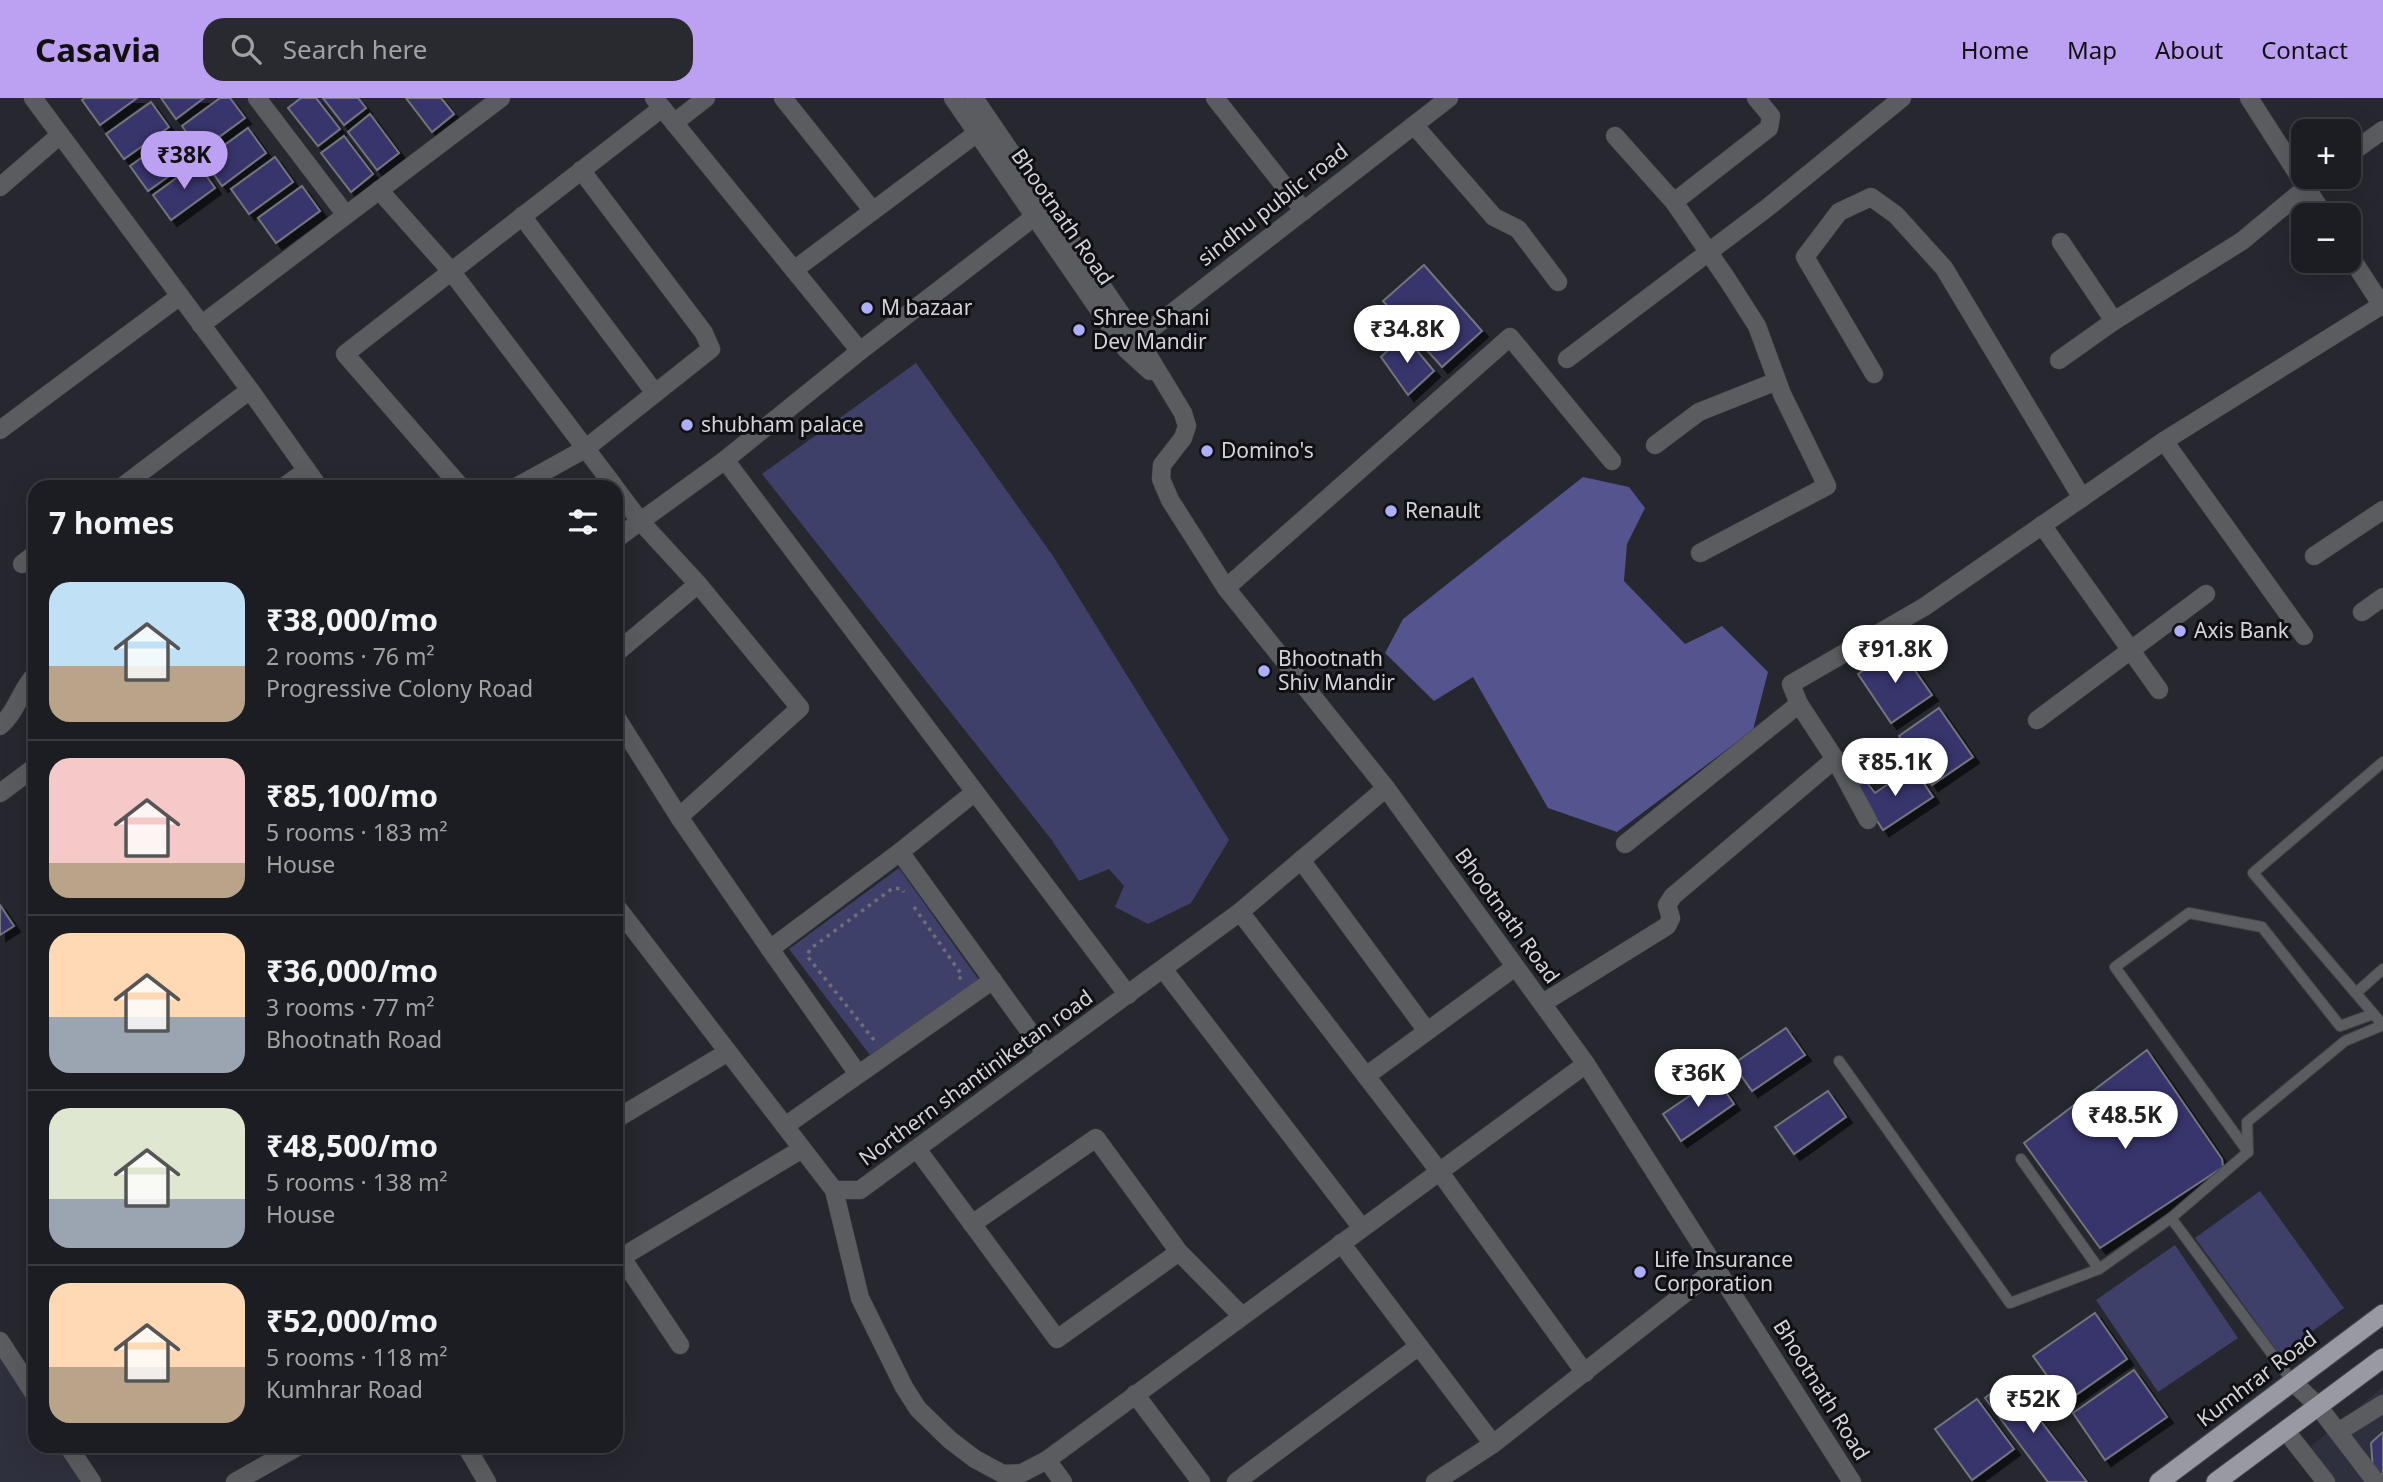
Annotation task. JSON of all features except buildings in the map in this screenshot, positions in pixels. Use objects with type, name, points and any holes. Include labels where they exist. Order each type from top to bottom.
[{"type":"highway","name":"Kumhrar Road","points":[[2159,1482],[2383,1314]]},
{"type":"highway","points":[[2216,1482],[2383,1357]]},
{"type":"street","points":[[33,98],[250,390],[313,480]]},
{"type":"street","points":[[201,325],[501,98]]},
{"type":"street","points":[[674,123],[706,98]]},
{"type":"street","points":[[783,98],[873,211]]},
{"type":"street","name":"Bhootnath Road","points":[[953,98],[1042,215],[1183,413],[1187,426],[1183,438],[1162,465],[1161,479],[1170,500],[1226,588],[1386,788],[1544,1003],[1586,1064],[1852,1482]]},
{"type":"street","name":"Bhootnath Road","points":[[974,98],[1042,215]]},
{"type":"street","name":"sindhu public road","points":[[1132,344],[1449,98]]},
{"type":"street","points":[[1674,202],[1769,128],[1771,116],[1756,98]]},
{"type":"street","points":[[1567,359],[1767,208],[1902,98]]},
{"type":"street","points":[[2249,98],[2291,153]]},
{"type":"street","points":[[1219,99],[1304,211]]},
{"type":"street","points":[[268,102],[346,215]]},
{"type":"street","points":[[455,480],[345,354],[581,170],[658,103],[860,351]]},
{"type":"street","points":[[1414,125],[1494,217],[1518,229],[1558,282]]},
{"type":"street","points":[[2361,146],[2383,130]]},
{"type":"street","points":[[794,270],[977,133]]},
{"type":"street","points":[[0,187],[60,135]]},
{"type":"street","points":[[1615,136],[1674,202],[1758,326],[1777,381],[1827,486],[1700,553]]},
{"type":"street","points":[[529,480],[585,449],[711,349],[704,333],[581,170]]},
{"type":"street","points":[[2059,360],[2114,321],[2242,241],[2305,189]]},
{"type":"street","points":[[379,190],[451,271],[609,480]]},
{"type":"street","points":[[1874,374],[1805,257],[1839,212],[1871,197],[1896,215],[1944,268],[2082,498]]},
{"type":"street","points":[[623,534],[724,460],[860,351],[1042,215]]},
{"type":"street","points":[[522,216],[655,393]]},
{"type":"street","points":[[2061,242],[2114,321]]},
{"type":"street","points":[[1868,820],[1791,684],[1924,607],[2164,441],[2382,306],[2376,281],[2361,266]]},
{"type":"street","points":[[0,430],[180,296]]},
{"type":"street","points":[[1226,588],[1510,337],[1612,461]]},
{"type":"street","points":[[1654,445],[1699,412],[1777,381]]},
{"type":"street","points":[[131,480],[250,390]]},
{"type":"street","points":[[2164,441],[2304,636]]},
{"type":"street","points":[[724,460],[1128,995]]},
{"type":"street","points":[[293,480],[307,470]]},
{"type":"street","points":[[623,499],[698,584],[800,708],[680,817]]},
{"type":"street","points":[[2314,556],[2383,510]]},
{"type":"street","points":[[2042,525],[2159,690]]},
{"type":"street","points":[[623,647],[698,584]]},
{"type":"street","points":[[2037,720],[2206,594]]},
{"type":"street","points":[[2362,612],[2383,597]]},
{"type":"street","points":[[0,726],[14,712],[28,682]]},
{"type":"street","points":[[1625,844],[1800,704]]},
{"type":"street","points":[[623,728],[680,817],[858,1074]]},
{"type":"street","points":[[1544,1003],[1667,926],[1671,918],[1667,905],[1673,897],[1835,760]]},
{"type":"street","points":[[0,793],[28,772]]},
{"type":"street","name":"Northern shantiniketan road","points":[[834,1190],[860,1190],[917,1149],[1240,912],[1386,788]]},
{"type":"street","points":[[770,949],[975,792]]},
{"type":"street","points":[[900,852],[1046,1054]]},
{"type":"street","points":[[1301,860],[1427,1031]]},
{"type":"street","points":[[1240,912],[1439,1171],[1585,1373]]},
{"type":"street","points":[[623,915],[834,1190],[860,1298],[904,1387],[918,1409],[975,1460],[1003,1474],[1022,1473],[1047,1460],[1586,1064]]},
{"type":"street","points":[[1366,1076],[1516,967]]},
{"type":"street","points":[[1163,969],[1362,1227]]},
{"type":"street","points":[[785,1126],[993,981]]},
{"type":"street","points":[[623,1115],[728,1052]]},
{"type":"street","points":[[972,1224],[1096,1138],[1179,1252],[1242,1316]]},
{"type":"street","points":[[623,1251],[803,1149]]},
{"type":"street","points":[[917,1149],[1057,1339],[1179,1252]]},
{"type":"street","points":[[1341,1243],[1493,1444]]},
{"type":"street","points":[[623,1259],[680,1345]]},
{"type":"street","points":[[1435,1482],[1493,1444],[1717,1268]]},
{"type":"street","points":[[0,1341],[28,1384]]},
{"type":"street","points":[[1236,1482],[1419,1346]]},
{"type":"street","points":[[2292,1381],[2318,1406],[2376,1482]]},
{"type":"street","points":[[1135,1394],[1201,1482]]},
{"type":"street","points":[[2338,1432],[2383,1404]]},
{"type":"street","points":[[2285,1430],[2326,1482]]},
{"type":"street","points":[[73,1453],[92,1482]]},
{"type":"street","points":[[235,1482],[287,1453]]},
{"type":"street","points":[[470,1453],[487,1482]]},
{"type":"street","points":[[1047,1460],[1063,1482]]},
{"type":"lane","points":[[2248,1152],[2247,1122],[2345,1041],[2383,1025],[2253,873],[2383,762]]},
{"type":"lane","points":[[2248,1152],[2115,967],[2189,912],[2262,927],[2340,1026],[2373,1014]]},
{"type":"lane","points":[[2356,993],[2383,969]]},
{"type":"lane","points":[[1839,1061],[2011,1303],[2099,1269],[2171,1218],[2248,1152]]},
{"type":"lane","points":[[2021,1159],[2099,1269]]},
{"type":"lane","points":[[2171,1218],[2292,1381]]},
{"type":"path","points":[[876,1041],[869,1036],[807,956],[810,949],[893,888],[902,889],[962,975],[956,983]]},
{"type":"shaded area","points":[[916,363],[1053,556],[1229,840],[1191,903],[1148,924],[1115,907],[1124,886],[1109,869],[1079,881],[1051,839],[762,474]]},
{"type":"shaded area","points":[[1583,477],[1629,487],[1645,508],[1627,544],[1624,581],[1685,644],[1722,626],[1768,672],[1753,730],[1617,832],[1548,808],[1473,677],[1434,701],[1385,653],[1403,619]]},
{"type":"shaded area","points":[[899,868],[979,980],[870,1055],[789,949]]},
{"type":"shaded area","points":[[2260,1191],[2344,1308],[2280,1355],[2195,1238]]},
{"type":"shaded area","points":[[2175,1245],[2238,1338],[2158,1392],[2096,1300]]},
{"type":"shaded area","points":[[0,1357],[28,1396],[28,1453],[68,1453],[89,1482],[0,1482]]},
{"type":"shaded area","points":[[2383,1387],[2383,1482],[2321,1482],[2300,1455]]},
{"type":"place","name":"M bazaar","points":[[867,308]]},
{"type":"place","name":"Shree Shani Dev Mandir","points":[[1079,330]]},
{"type":"place","name":"shubham palace","points":[[687,425]]},
{"type":"place","name":"Domino's","points":[[1207,451]]},
{"type":"place","name":"Renault","points":[[1391,511]]},
{"type":"place","name":"Axis Bank","points":[[2180,631]]},
{"type":"place","name":"Bhootnath Shiv Mandir","points":[[1264,671]]},
{"type":"place","name":"Life Insurance Corporation","points":[[1640,1272]]}]
